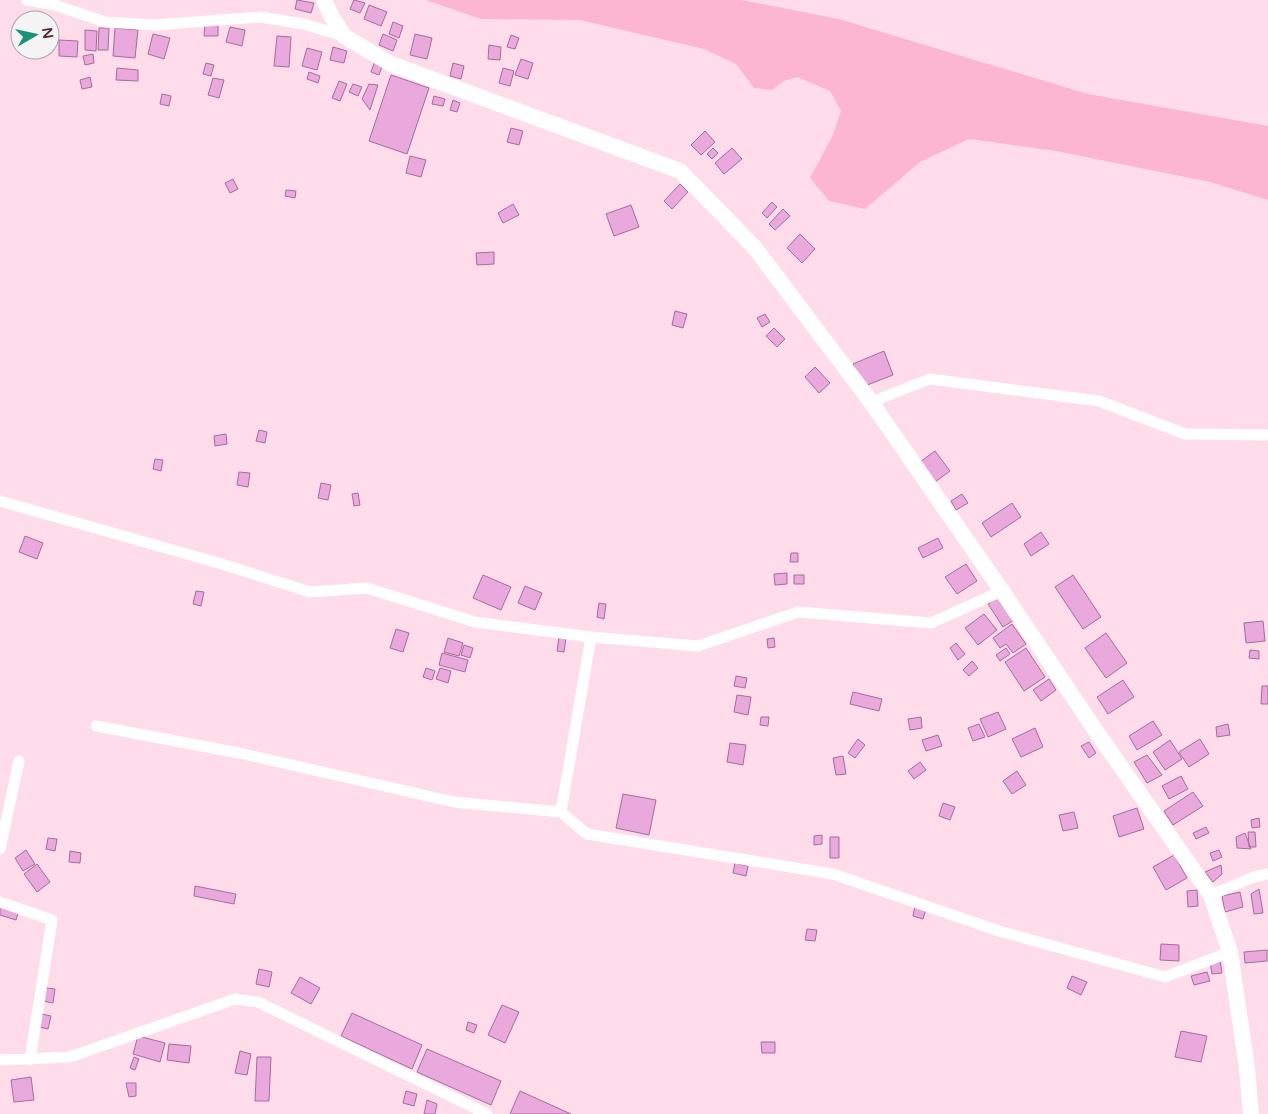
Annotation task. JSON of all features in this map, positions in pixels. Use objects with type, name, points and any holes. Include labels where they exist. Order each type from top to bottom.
[{"type":"street","points":[[27,0],[55,6],[105,22],[155,25],[260,17],[304,24],[344,36],[391,64],[680,171],[755,248],[871,402],[1100,737],[1211,895],[1230,952],[1248,1068],[1251,1114]]},
{"type":"street","points":[[324,0],[344,36]]},
{"type":"street","points":[[871,402],[930,379],[1099,401],[1185,434],[1268,435]]},
{"type":"street","points":[[0,501],[222,564],[310,592],[367,588],[475,622],[590,637],[698,646],[798,612],[931,623],[1002,591]]},
{"type":"street","points":[[561,812],[590,637]]},
{"type":"street","points":[[96,726],[240,753],[454,802],[561,812],[587,834],[833,874],[999,930],[1165,977],[1230,952]]},
{"type":"street","points":[[0,849],[19,761]]},
{"type":"street","points":[[1211,895],[1254,877],[1268,874]]},
{"type":"street","points":[[0,902],[52,920],[30,1060]]},
{"type":"street","points":[[0,1060],[70,1057],[235,999],[258,1002],[487,1114]]},
{"type":"shaded area","points":[[426,0],[741,0],[839,19],[1088,94],[1268,126],[1268,200],[1210,182],[1056,151],[969,139],[920,162],[865,209],[829,201],[810,178],[832,137],[841,111],[830,91],[797,77],[784,81],[772,90],[754,88],[736,64],[704,49],[580,20],[481,19]]},
{"type":"building","points":[[297,0],[314,3],[311,13],[295,9]]},
{"type":"building","points":[[354,0],[365,3],[360,13],[350,9]]},
{"type":"building","points":[[369,5],[387,12],[381,26],[364,19]]},
{"type":"building","points":[[205,22],[218,22],[218,36],[204,36]]},
{"type":"building","points":[[393,22],[403,26],[399,38],[389,34]]},
{"type":"building","points":[[230,27],[245,30],[242,46],[226,42]]},
{"type":"building","points":[[99,28],[109,28],[108,50],[98,50]]},
{"type":"building","points":[[115,28],[138,30],[135,58],[113,56]]},
{"type":"building","points":[[85,30],[97,31],[96,51],[85,50]]},
{"type":"building","points":[[153,34],[170,38],[164,59],[148,54]]},
{"type":"building","points":[[383,34],[397,40],[393,51],[379,45]]},
{"type":"building","points":[[415,34],[432,38],[427,59],[410,55]]},
{"type":"building","points":[[511,35],[519,38],[515,49],[507,47]]},
{"type":"building","points":[[277,36],[291,37],[289,67],[274,66]]},
{"type":"building","points":[[60,40],[78,41],[77,57],[60,56]]},
{"type":"building","points":[[489,45],[501,47],[500,60],[488,59]]},
{"type":"building","points":[[333,47],[347,51],[344,63],[330,60]]},
{"type":"building","points":[[307,48],[322,52],[317,70],[302,66]]},
{"type":"building","points":[[93,54],[94,63],[85,65],[83,56]]},
{"type":"building","points":[[521,59],[533,63],[528,79],[515,75]]},
{"type":"building","points":[[375,61],[383,64],[379,75],[371,72]]},
{"type":"building","points":[[206,63],[214,65],[211,76],[203,74]]},
{"type":"building","points":[[453,63],[464,66],[461,79],[450,76]]},
{"type":"building","points":[[117,68],[138,70],[138,81],[116,80]]},
{"type":"building","points":[[503,68],[514,71],[510,86],[499,83]]},
{"type":"building","points":[[309,72],[320,76],[318,83],[307,79]]},
{"type":"building","points":[[391,75],[429,88],[407,154],[369,141]]},
{"type":"building","points":[[90,77],[92,87],[82,89],[80,80]]},
{"type":"building","points":[[213,78],[224,80],[219,98],[208,95]]},
{"type":"building","points":[[339,81],[347,84],[340,101],[332,98]]},
{"type":"building","points":[[353,84],[362,87],[358,96],[349,92]]},
{"type":"building","points":[[369,84],[378,85],[370,110],[362,99]]},
{"type":"building","points":[[162,94],[171,96],[169,106],[160,104]]},
{"type":"building","points":[[434,96],[445,99],[443,106],[432,104]]},
{"type":"building","points":[[453,100],[460,103],[457,112],[450,110]]},
{"type":"building","points":[[511,128],[523,131],[519,145],[507,142]]},
{"type":"building","points":[[705,131],[715,142],[701,155],[691,145]]},
{"type":"building","points":[[713,148],[718,153],[712,159],[707,154]]},
{"type":"building","points":[[732,148],[742,159],[724,174],[715,163]]},
{"type":"building","points":[[410,156],[426,160],[421,177],[406,173]]},
{"type":"building","points":[[233,179],[238,189],[230,193],[225,183]]},
{"type":"building","points":[[680,184],[688,192],[672,209],[664,201]]},
{"type":"building","points":[[286,190],[296,191],[295,198],[285,196]]},
{"type":"building","points":[[772,202],[777,207],[767,218],[762,213]]},
{"type":"building","points":[[513,204],[519,215],[503,223],[498,213]]},
{"type":"building","points":[[631,205],[639,227],[614,236],[606,214]]},
{"type":"building","points":[[783,209],[790,216],[775,230],[769,224]]},
{"type":"building","points":[[800,234],[815,249],[802,263],[787,248]]},
{"type":"building","points":[[494,252],[494,264],[477,265],[476,253]]},
{"type":"building","points":[[675,311],[687,314],[683,328],[672,325]]},
{"type":"building","points":[[765,314],[770,322],[762,327],[757,318]]},
{"type":"building","points":[[774,328],[785,339],[777,347],[766,336]]},
{"type":"building","points":[[884,351],[893,375],[862,387],[853,364]]},
{"type":"building","points":[[815,367],[830,383],[819,393],[805,377]]},
{"type":"building","points":[[259,430],[267,432],[265,443],[256,441]]},
{"type":"building","points":[[226,434],[227,444],[215,446],[214,436]]},
{"type":"building","points":[[935,451],[950,471],[935,482],[920,462]]},
{"type":"building","points":[[155,459],[163,460],[161,471],[153,469]]},
{"type":"building","points":[[239,472],[250,473],[248,487],[237,485]]},
{"type":"building","points":[[321,483],[331,485],[328,500],[318,498]]},
{"type":"building","points":[[358,493],[360,505],[354,506],[352,494]]},
{"type":"building","points":[[962,494],[968,503],[956,510],[951,501]]},
{"type":"building","points":[[1012,503],[1021,517],[991,537],[982,523]]},
{"type":"building","points":[[1041,532],[1049,544],[1031,556],[1024,544]]},
{"type":"building","points":[[25,536],[43,543],[37,559],[19,552]]},
{"type":"building","points":[[938,538],[943,548],[923,558],[918,548]]},
{"type":"building","points":[[791,553],[798,553],[798,562],[790,562]]},
{"type":"building","points":[[966,564],[977,581],[957,594],[945,577]]},
{"type":"building","points":[[787,573],[787,584],[775,585],[774,574]]},
{"type":"building","points":[[483,575],[511,587],[501,610],[473,598]]},
{"type":"building","points":[[794,575],[804,575],[804,584],[794,584]]},
{"type":"building","points":[[1073,575],[1101,617],[1083,629],[1055,587]]},
{"type":"building","points":[[525,586],[542,593],[535,610],[518,603]]},
{"type":"building","points":[[196,591],[204,592],[201,606],[193,604]]},
{"type":"building","points":[[999,596],[1014,620],[1003,627],[988,604]]},
{"type":"building","points":[[599,603],[606,604],[604,619],[597,617]]},
{"type":"building","points":[[984,614],[997,630],[978,645],[965,628]]},
{"type":"building","points":[[1263,621],[1265,641],[1246,643],[1244,623]]},
{"type":"building","points":[[1012,624],[1026,644],[1013,653],[1006,644],[1000,648],[993,638]]},
{"type":"building","points":[[396,629],[409,633],[403,652],[390,648]]},
{"type":"building","points":[[1106,633],[1127,663],[1106,678],[1085,648]]},
{"type":"building","points":[[559,637],[566,638],[564,652],[557,651]]},
{"type":"building","points":[[448,638],[463,643],[459,656],[444,652]]},
{"type":"building","points":[[774,638],[775,647],[768,648],[767,639]]},
{"type":"building","points":[[956,643],[965,654],[958,660],[950,648]]},
{"type":"building","points":[[464,645],[473,648],[470,658],[461,655]]},
{"type":"building","points":[[1006,648],[1010,654],[1000,661],[996,655]]},
{"type":"building","points":[[1026,648],[1045,677],[1024,691],[1005,662]]},
{"type":"building","points":[[1250,650],[1259,651],[1259,659],[1249,658]]},
{"type":"building","points":[[442,653],[468,660],[465,672],[439,665]]},
{"type":"building","points":[[972,661],[978,668],[969,676],[963,670]]},
{"type":"building","points":[[426,668],[435,671],[432,680],[423,677]]},
{"type":"building","points":[[440,668],[451,671],[448,683],[436,679]]},
{"type":"building","points":[[736,676],[747,678],[745,688],[734,686]]},
{"type":"building","points":[[1049,679],[1056,690],[1041,701],[1033,690]]},
{"type":"building","points":[[1123,680],[1134,697],[1108,714],[1097,697]]},
{"type":"building","points":[[1262,686],[1268,686],[1268,704],[1261,704]]},
{"type":"building","points":[[853,692],[882,699],[879,711],[850,704]]},
{"type":"building","points":[[737,695],[751,697],[748,715],[734,712]]},
{"type":"building","points":[[998,712],[1006,729],[988,737],[980,719]]},
{"type":"building","points":[[761,717],[769,717],[768,726],[760,725]]},
{"type":"building","points":[[921,717],[922,728],[910,730],[908,719]]},
{"type":"building","points":[[1153,721],[1162,735],[1137,750],[1129,736]]},
{"type":"building","points":[[979,724],[985,737],[973,741],[968,728]]},
{"type":"building","points":[[1228,724],[1230,735],[1217,737],[1216,727]]},
{"type":"building","points":[[1035,728],[1043,747],[1021,757],[1012,739]]},
{"type":"building","points":[[938,735],[942,746],[926,751],[922,740]]},
{"type":"building","points":[[858,739],[865,745],[855,758],[848,753]]},
{"type":"building","points":[[1200,739],[1209,754],[1189,767],[1179,752]]},
{"type":"building","points":[[1170,740],[1182,759],[1165,770],[1153,752]]},
{"type":"building","points":[[1089,742],[1096,753],[1089,758],[1081,746]]},
{"type":"building","points":[[730,743],[746,745],[743,765],[727,762]]},
{"type":"building","points":[[1147,755],[1162,775],[1147,783],[1134,762]]},
{"type":"building","points":[[843,756],[846,774],[836,775],[833,758]]},
{"type":"building","points":[[920,762],[926,770],[914,779],[908,771]]},
{"type":"building","points":[[1017,771],[1026,785],[1012,794],[1003,781]]},
{"type":"building","points":[[1181,776],[1188,789],[1169,799],[1162,786]]},
{"type":"building","points":[[1193,792],[1203,806],[1173,825],[1164,811]]},
{"type":"building","points":[[623,794],[656,800],[649,835],[616,828]]},
{"type":"building","points":[[943,803],[955,807],[950,820],[939,816]]},
{"type":"building","points":[[1137,808],[1144,829],[1119,837],[1113,816]]},
{"type":"building","points":[[1074,812],[1078,828],[1063,831],[1059,815]]},
{"type":"building","points":[[1259,818],[1260,827],[1252,828],[1251,820]]},
{"type":"building","points":[[1206,827],[1209,833],[1196,839],[1193,833]]},
{"type":"building","points":[[1248,832],[1255,832],[1256,847],[1249,847]]},
{"type":"building","points":[[1245,833],[1251,849],[1237,848],[1236,837]]},
{"type":"building","points":[[822,835],[822,844],[814,845],[814,836]]},
{"type":"building","points":[[830,837],[839,837],[839,858],[830,858]]},
{"type":"building","points":[[48,838],[57,839],[55,851],[46,849]]},
{"type":"building","points":[[26,850],[35,864],[23,871],[15,858]]},
{"type":"building","points":[[1219,850],[1222,857],[1213,861],[1210,853]]},
{"type":"building","points":[[70,851],[81,853],[80,863],[69,862]]},
{"type":"building","points":[[1174,855],[1187,878],[1166,890],[1153,867]]},
{"type":"building","points":[[735,863],[748,866],[746,876],[733,873]]},
{"type":"building","points":[[37,864],[50,882],[37,892],[24,874]]},
{"type":"building","points":[[1221,865],[1222,874],[1213,882],[1205,872]]},
{"type":"building","points":[[195,886],[236,894],[234,904],[194,896]]},
{"type":"building","points":[[1259,889],[1263,913],[1254,914],[1251,894]]},
{"type":"building","points":[[1197,890],[1198,906],[1188,907],[1187,891]]},
{"type":"building","points":[[1240,892],[1243,907],[1225,912],[1222,896]]},
{"type":"building","points":[[0,904],[19,910],[16,920],[0,915]]},
{"type":"building","points":[[915,906],[926,909],[923,919],[913,916]]},
{"type":"building","points":[[807,929],[817,930],[815,941],[805,940]]},
{"type":"building","points":[[1161,944],[1179,945],[1179,961],[1160,960]]},
{"type":"building","points":[[1267,950],[1267,961],[1245,963],[1244,952]]},
{"type":"building","points":[[1220,960],[1222,973],[1212,974],[1210,961]]},
{"type":"building","points":[[259,969],[272,972],[269,987],[256,984]]},
{"type":"building","points":[[1207,972],[1210,981],[1194,985],[1191,976]]},
{"type":"building","points":[[1072,976],[1087,982],[1081,995],[1067,988]]},
{"type":"building","points":[[300,977],[320,988],[311,1004],[291,993]]},
{"type":"building","points":[[46,988],[55,989],[53,1003],[43,1001]]},
{"type":"building","points":[[502,1005],[519,1012],[505,1043],[488,1035]]},
{"type":"building","points":[[352,1013],[422,1045],[412,1069],[341,1036]]},
{"type":"building","points":[[42,1014],[51,1016],[48,1029],[39,1027]]},
{"type":"building","points":[[468,1022],[477,1025],[474,1033],[466,1030]]},
{"type":"building","points":[[1181,1031],[1207,1036],[1201,1062],[1175,1057]]},
{"type":"building","points":[[138,1036],[165,1043],[160,1062],[133,1054]]},
{"type":"building","points":[[761,1042],[775,1042],[775,1053],[762,1053]]},
{"type":"building","points":[[169,1044],[191,1046],[189,1063],[167,1060]]},
{"type":"building","points":[[427,1049],[501,1081],[491,1105],[417,1072]]},
{"type":"building","points":[[240,1051],[251,1054],[247,1075],[235,1073]]},
{"type":"building","points":[[134,1057],[139,1059],[135,1070],[130,1068]]},
{"type":"building","points":[[257,1057],[271,1057],[269,1101],[255,1101]]},
{"type":"building","points":[[31,1077],[34,1100],[14,1102],[11,1080]]},
{"type":"building","points":[[126,1083],[136,1083],[136,1096],[129,1097]]},
{"type":"building","points":[[406,1091],[417,1094],[414,1106],[403,1103]]},
{"type":"building","points":[[520,1091],[571,1114],[510,1114]]},
{"type":"building","points":[[427,1100],[437,1104],[435,1114],[424,1114]]}]
